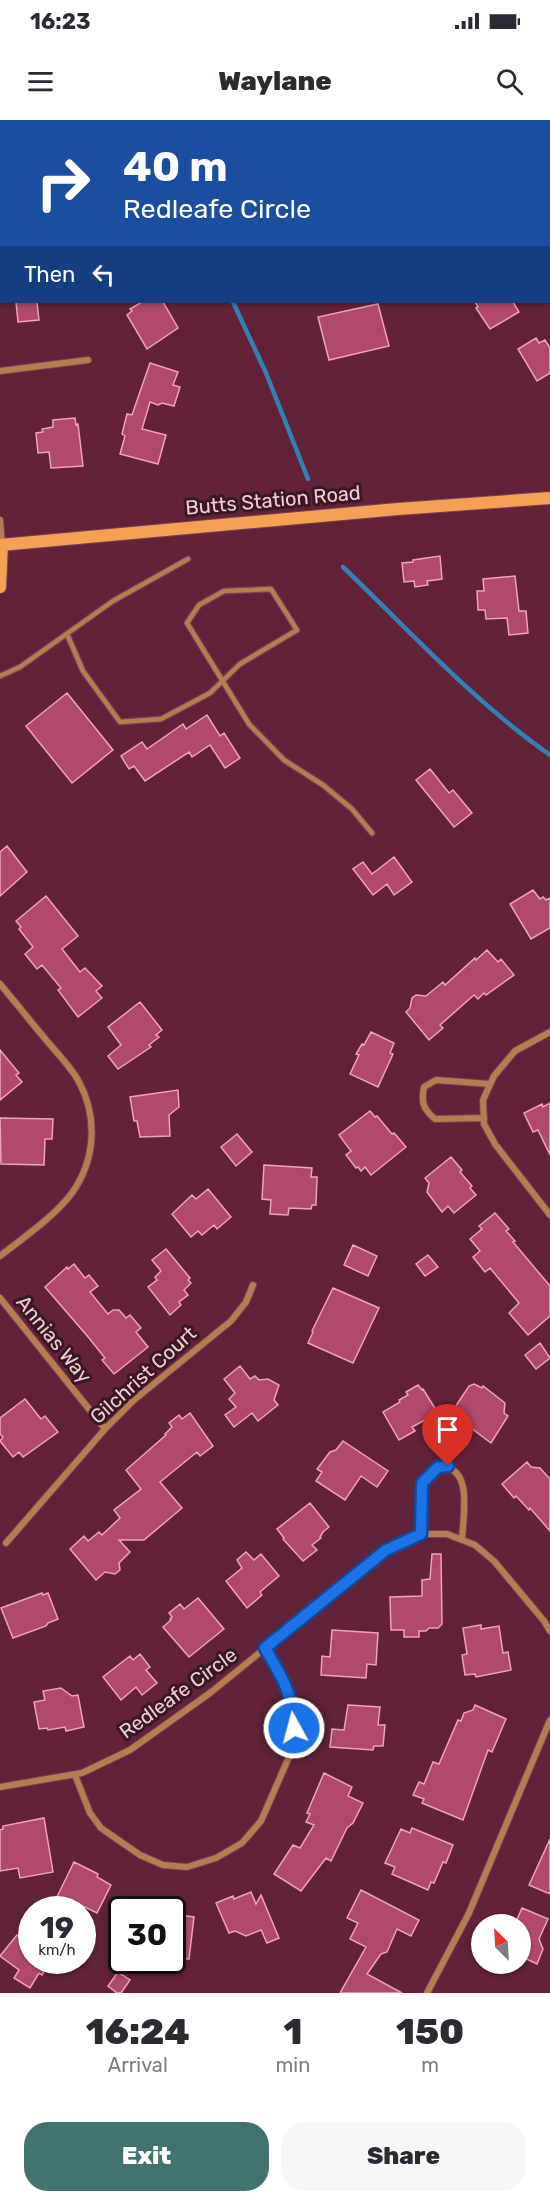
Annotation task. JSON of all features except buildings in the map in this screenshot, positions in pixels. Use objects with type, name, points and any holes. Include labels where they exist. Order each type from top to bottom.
[{"type":"main road","name":"Butts Station Road","points":[[1,545],[398,509],[550,498]]},
{"type":"main road","points":[[0,587],[1,545]]},
{"type":"street","points":[[0,371],[88,360]]},
{"type":"street","points":[[0,520],[1,545]]},
{"type":"street","points":[[0,984],[78,1079],[88,1101],[93,1125],[91,1150],[71,1194],[0,1256]]},
{"type":"street","points":[[550,1032],[515,1051],[494,1076],[483,1100],[484,1124],[495,1144],[550,1215]]},
{"type":"street","points":[[484,1118],[435,1119],[425,1111],[421,1100],[424,1087],[436,1080],[490,1084]]},
{"type":"street","name":"Gilchrist Court","points":[[6,1543],[105,1429],[134,1400],[231,1320],[246,1302],[253,1285]]},
{"type":"street","name":"Annias Way","points":[[0,1298],[105,1429]]},
{"type":"street","points":[[421,1534],[422,1483],[438,1467],[448,1466],[458,1472],[463,1482],[462,1540]]},
{"type":"street","name":"Redleafe Circle","points":[[0,1787],[82,1773],[130,1750],[210,1693],[386,1550],[421,1534],[447,1534],[475,1545],[494,1562],[550,1631]]},
{"type":"street","points":[[75,1774],[90,1813],[101,1828],[140,1855],[163,1865],[187,1867],[216,1858],[242,1843],[261,1821],[289,1757],[294,1728],[293,1706],[284,1681],[265,1648]]},
{"type":"street","points":[[427,1993],[469,1913],[550,1720]]},
{"type":"lane","points":[[0,676],[20,667],[113,601],[188,559]]},
{"type":"lane","points":[[67,634],[83,671],[120,722],[161,719],[210,693],[222,682],[240,664],[297,630],[271,589],[224,591],[199,605],[187,623],[222,682],[249,724],[284,760],[323,785],[352,809],[372,834]]},
{"type":"waterway","points":[[233,303],[266,373],[308,479]]},
{"type":"waterway","points":[[343,567],[468,689],[550,755]]},
{"type":"route","points":[[294,1728],[293,1706],[284,1681],[265,1648],[386,1550],[421,1534],[422,1483],[438,1467],[448,1466]]}]
